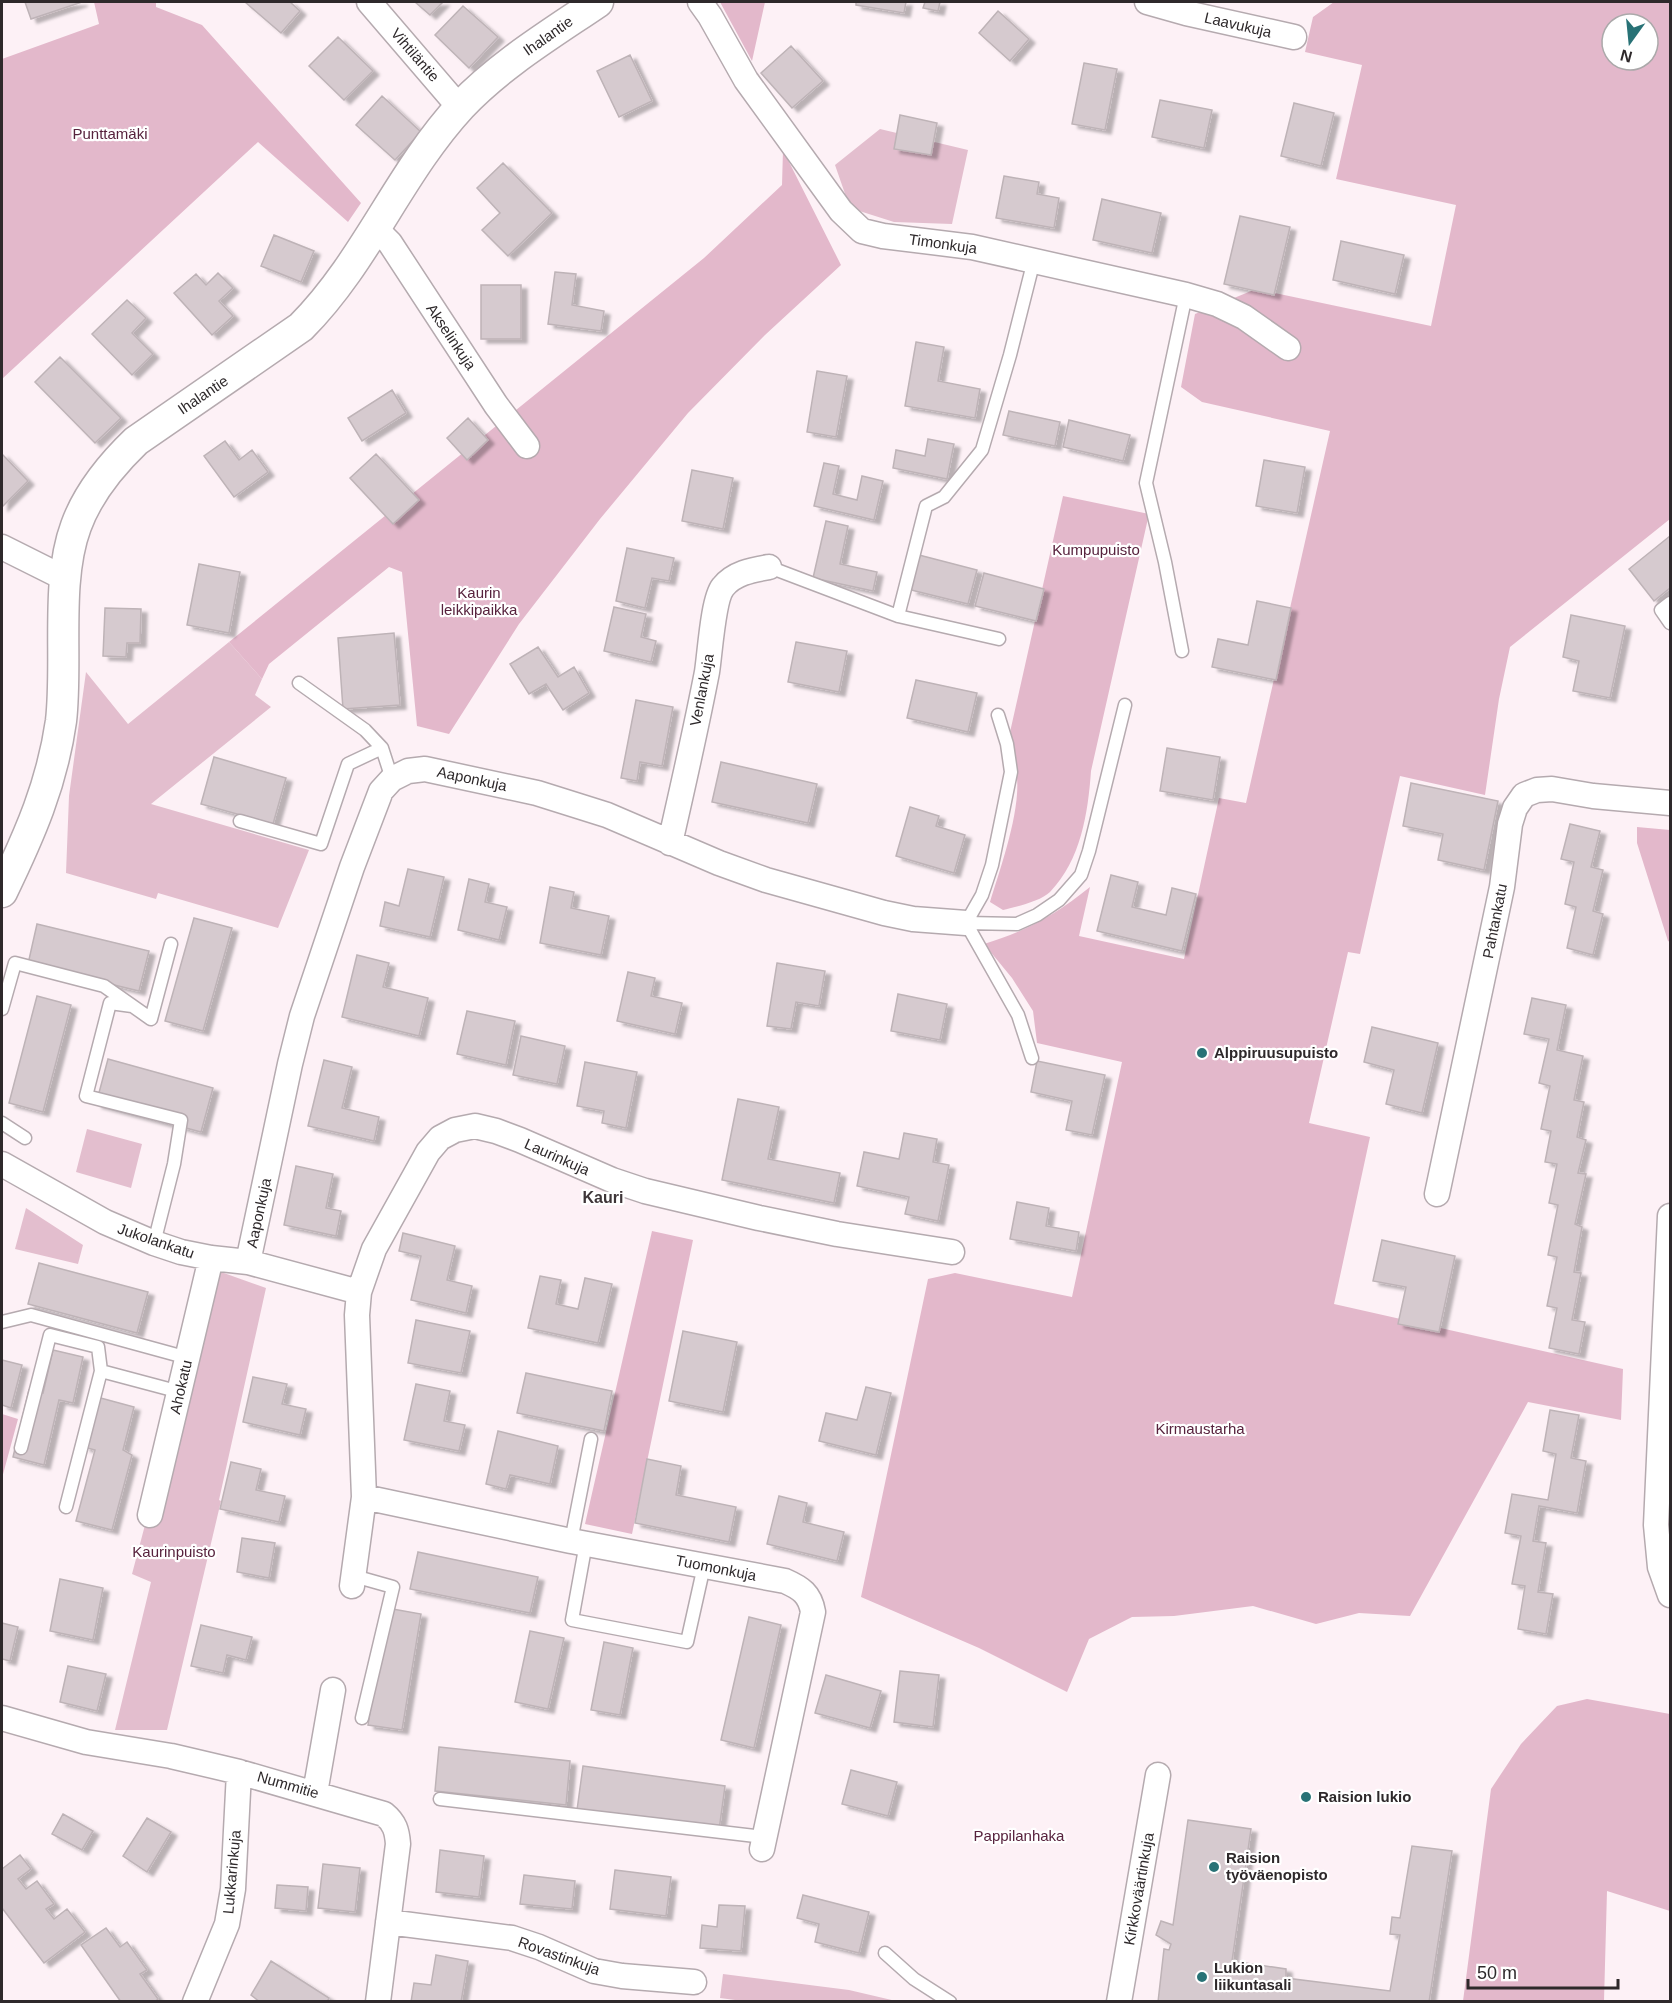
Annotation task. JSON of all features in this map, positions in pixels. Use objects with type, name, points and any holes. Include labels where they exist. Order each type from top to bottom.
[{"type":"street","name":"Vihtiläntie","points":[[369,2],[460,108]]},
{"type":"street","name":"Ihalantie","points":[[2,891],[31,830],[53,765],[61,718],[69,551],[75,527],[87,502],[118,458],[136,441],[301,327],[343,280],[401,188],[460,108],[508,64],[598,2]]},
{"type":"street","name":"Timonkuja","points":[[700,2],[746,80],[841,211],[862,231],[883,236],[972,247],[1186,295],[1217,304],[1244,317],[1288,348]]},
{"type":"street","name":"Laavukuja","points":[[1147,2],[1294,37]]},
{"type":"street","name":"Akselinkuja","points":[[376,229],[390,243],[496,405],[527,446]]},
{"type":"street","points":[[2,547],[66,579]]},
{"type":"street","name":"Venlankuja","points":[[670,843],[706,675],[716,602],[722,588],[733,577],[768,567]]},
{"type":"street","name":"Aaponkuja","points":[[249,1262],[302,1016],[373,807],[381,791],[392,778],[408,771],[425,769],[537,793],[607,815],[718,863],[766,880],[884,913],[913,919],[966,923]]},
{"type":"street","name":"Pahtankatu","points":[[1437,1194],[1502,886],[1510,824],[1515,808],[1524,795],[1537,790],[1552,789],[1593,796],[1671,803]]},
{"type":"street","name":"Laurinkuja","points":[[353,1581],[364,1497],[357,1314],[359,1292],[374,1249],[428,1152],[440,1138],[455,1130],[475,1126],[520,1140],[612,1180],[645,1191],[837,1234],[952,1252]]},
{"type":"street","name":"Jukolankatu","points":[[2,1164],[105,1222],[154,1243],[181,1252],[211,1258],[249,1262],[359,1292]]},
{"type":"street","points":[[1671,1216],[1656,1526],[1660,1567],[1671,1595]]},
{"type":"street","name":"Ahokatu","points":[[150,1515],[211,1258]]},
{"type":"street","name":"Tuomonkuja","points":[[364,1497],[579,1542],[785,1581],[806,1592],[813,1612],[763,1843]]},
{"type":"street","points":[[315,1793],[333,1690]]},
{"type":"street","name":"Nummitie","points":[[2,1718],[86,1742],[171,1756],[239,1772],[384,1814],[392,1821],[397,1832],[398,1845],[378,2001]]},
{"type":"street","name":"Lukkarinkuja","points":[[195,2001],[227,1924],[233,1890],[239,1772]]},
{"type":"street","name":"Kirkkoväärtinkuja","points":[[1119,2001],[1158,1775]]},
{"type":"street","name":"Rovastinkuja","points":[[388,1922],[512,1938],[594,1971],[622,1976],[694,1982]]},
{"type":"lane","points":[[898,616],[926,506],[944,497],[982,450],[1010,355],[1034,260]]},
{"type":"lane","points":[[1182,651],[1165,562],[1146,483],[1186,295]]},
{"type":"lane","points":[[768,567],[898,616],[999,639]]},
{"type":"lane","points":[[1671,603],[1660,610],[1671,623]]},
{"type":"lane","points":[[299,683],[364,730],[382,748],[392,778]]},
{"type":"lane","points":[[966,923],[1017,924],[1037,915],[1059,900],[1081,875],[1125,705]]},
{"type":"lane","points":[[966,923],[982,895],[992,865],[1011,772],[1007,744],[998,715]]},
{"type":"lane","points":[[240,821],[321,844],[348,764],[382,748]]},
{"type":"lane","points":[[966,923],[1017,1015],[1032,1058]]},
{"type":"lane","points":[[2,1009],[15,963],[104,986],[151,1019],[171,944]]},
{"type":"lane","points":[[132,1006],[110,1003],[86,1096],[181,1120],[174,1164],[154,1243]]},
{"type":"lane","points":[[2,1123],[25,1138]]},
{"type":"lane","points":[[2,1322],[31,1315],[188,1358]]},
{"type":"lane","points":[[21,1448],[50,1335],[98,1347],[101,1371],[66,1507]]},
{"type":"lane","points":[[101,1371],[180,1392]]},
{"type":"lane","points":[[591,1440],[572,1620],[687,1642],[705,1566]]},
{"type":"lane","points":[[353,1581],[393,1587],[362,1718]]},
{"type":"lane","points":[[440,1799],[763,1843]]},
{"type":"lane","points":[[885,1953],[914,1979],[950,2001]]},
{"type":"green space","name":"Punttamäki","points":[[94,2],[156,2],[156,7],[202,25],[361,203],[348,222],[258,142],[2,379],[2,59],[99,24]]},
{"type":"green space","points":[[720,2],[765,2],[752,61]]},
{"type":"green space","name":"Kirmaustarha","points":[[1334,2],[1670,2],[1670,519],[1510,647],[1499,699],[1485,795],[1400,776],[1360,954],[1348,952],[1309,1123],[1370,1137],[1334,1304],[1623,1369],[1621,1420],[1528,1402],[1410,1616],[1359,1613],[1316,1624],[1253,1606],[1174,1616],[1132,1617],[1089,1639],[1067,1692],[979,1648],[861,1597],[928,1279],[955,1273],[1072,1297],[1122,1062],[1037,1043],[1033,1011],[1012,978],[984,944],[1040,921],[1090,887],[1079,936],[1184,959],[1219,798],[1246,803],[1330,431],[1202,402],[1181,387],[1195,314],[1256,289],[1431,326],[1456,205],[1336,179],[1362,65],[1305,52],[1313,17]]},
{"type":"green space","points":[[880,129],[968,150],[952,224],[894,222],[850,208],[835,165]]},
{"type":"green space","name":"Kaurin leikkipaikka","points":[[783,150],[841,265],[765,335],[688,413],[600,519],[519,624],[449,734],[417,726],[402,572],[389,567],[269,664],[262,679],[229,642],[704,258],[782,185]]},
{"type":"green space","name":"Kumpupuisto","points":[[1063,496],[1149,514],[1091,771],[1085,819],[1076,851],[1061,879],[1050,892],[1035,901],[1003,910],[990,902],[1010,835],[1017,798],[1015,767],[1006,750]]},
{"type":"green space","points":[[229,642],[262,679],[255,695],[271,707],[151,804],[309,850],[278,928],[158,893],[156,899],[66,873],[69,796],[86,672],[128,724]]},
{"type":"green space","points":[[1637,827],[1670,830],[1670,942],[1637,843]]},
{"type":"green space","points":[[87,1129],[142,1144],[131,1188],[76,1172]]},
{"type":"green space","points":[[26,1208],[83,1245],[78,1264],[15,1249]]},
{"type":"green space","points":[[652,1231],[693,1240],[632,1534],[585,1524]]},
{"type":"green space","name":"Kaurinpuisto","points":[[221,1272],[266,1288],[219,1500],[221,1501],[167,1730],[115,1730],[151,1582],[132,1574],[145,1525],[158,1520]]},
{"type":"green space","points":[[2,1414],[18,1419],[2,1478]]},
{"type":"green space","points":[[1587,1699],[1670,1714],[1670,1911],[1607,1891],[1604,2001],[1463,2001],[1491,1789],[1521,1744],[1557,1706]]},
{"type":"green space","points":[[723,1974],[849,1990],[896,2001],[750,2002],[720,1998]]},
{"type":"building","points":[[25,2],[82,2],[31,19]]},
{"type":"building","points":[[245,2],[290,2],[300,11],[281,33]]},
{"type":"building","points":[[415,2],[443,2],[430,15]]},
{"type":"building","points":[[856,2],[906,2],[904,13],[856,5]]},
{"type":"building","points":[[925,2],[940,2],[938,11],[923,8]]},
{"type":"building","points":[[463,6],[498,37],[469,68],[435,35]]},
{"type":"building","points":[[998,11],[1029,39],[1010,61],[979,33]]},
{"type":"building","points":[[338,37],[373,71],[344,100],[309,66]]},
{"type":"building","points":[[791,46],[823,81],[792,108],[761,73]]},
{"type":"building","points":[[630,55],[652,101],[619,117],[597,71]]},
{"type":"building","points":[[1084,63],[1117,69],[1105,130],[1072,124]]},
{"type":"building","points":[[382,96],[421,132],[395,160],[356,125]]},
{"type":"building","points":[[1160,100],[1212,110],[1204,148],[1152,137]]},
{"type":"building","points":[[1294,103],[1334,113],[1321,166],[1281,156]]},
{"type":"building","points":[[900,115],[937,123],[931,155],[894,149]]},
{"type":"building","points":[[503,163],[552,213],[508,256],[482,230],[500,213],[477,188]]},
{"type":"building","points":[[1004,176],[1039,182],[1037,194],[1059,198],[1054,228],[996,218]]},
{"type":"building","points":[[1102,199],[1161,213],[1152,253],[1093,240]]},
{"type":"building","points":[[1240,216],[1290,227],[1274,295],[1224,284]]},
{"type":"building","points":[[274,235],[314,251],[301,282],[261,266]]},
{"type":"building","points":[[1341,241],[1404,255],[1395,294],[1333,280]]},
{"type":"building","points":[[555,272],[576,274],[572,305],[604,311],[601,331],[548,324]]},
{"type":"building","points":[[218,273],[233,288],[219,301],[233,316],[212,335],[174,293],[196,274],[206,285]]},
{"type":"building","points":[[481,285],[521,285],[521,339],[481,339]]},
{"type":"building","points":[[127,300],[146,318],[132,333],[153,354],[132,375],[92,334]]},
{"type":"building","points":[[916,342],[944,347],[938,381],[980,389],[975,418],[905,406]]},
{"type":"building","points":[[60,357],[121,418],[95,443],[35,382]]},
{"type":"building","points":[[817,371],[847,376],[836,437],[807,432]]},
{"type":"building","points":[[392,390],[406,413],[362,441],[348,418]]},
{"type":"building","points":[[1009,411],[1060,422],[1055,446],[1003,435]]},
{"type":"building","points":[[468,418],[488,440],[467,460],[447,438]]},
{"type":"building","points":[[1069,420],[1130,435],[1123,461],[1063,447]]},
{"type":"building","points":[[928,439],[954,444],[947,479],[893,468],[896,450],[925,456]]},
{"type":"building","points":[[225,441],[239,460],[252,450],[268,472],[234,497],[204,456]]},
{"type":"building","points":[[2,454],[28,481],[2,507]]},
{"type":"building","points":[[376,454],[419,500],[393,524],[350,478]]},
{"type":"building","points":[[1264,460],[1305,467],[1297,513],[1256,506]]},
{"type":"building","points":[[824,463],[839,466],[833,494],[857,500],[862,476],[883,481],[874,520],[814,506]]},
{"type":"building","points":[[692,470],[733,478],[723,529],[682,521]]},
{"type":"building","points":[[826,521],[848,526],[840,564],[877,572],[873,591],[813,578]]},
{"type":"building","points":[[1670,536],[1670,588],[1654,601],[1629,569]]},
{"type":"building","points":[[627,548],[674,558],[669,581],[652,578],[645,608],[616,601]]},
{"type":"building","points":[[919,555],[977,570],[968,604],[911,590]]},
{"type":"building","points":[[199,564],[240,572],[229,633],[187,625]]},
{"type":"building","points":[[984,573],[1044,589],[1036,621],[975,606]]},
{"type":"building","points":[[1257,601],[1291,608],[1276,680],[1212,667],[1218,639],[1248,645]]},
{"type":"building","points":[[614,607],[646,614],[641,637],[656,641],[651,662],[604,651]]},
{"type":"building","points":[[105,608],[141,609],[140,643],[127,643],[126,657],[103,656]]},
{"type":"building","points":[[1571,615],[1625,626],[1610,698],[1573,691],[1579,661],[1563,657]]},
{"type":"building","points":[[394,633],[400,705],[343,709],[338,638]]},
{"type":"building","points":[[796,642],[847,651],[839,692],[788,682]]},
{"type":"building","points":[[538,647],[558,677],[574,667],[589,693],[563,710],[546,684],[529,694],[510,664]]},
{"type":"building","points":[[916,680],[977,693],[968,732],[907,718]]},
{"type":"building","points":[[636,700],[673,707],[662,766],[640,762],[637,781],[621,778]]},
{"type":"building","points":[[1167,748],[1220,757],[1213,800],[1160,791]]},
{"type":"building","points":[[214,757],[286,778],[273,824],[201,804]]},
{"type":"building","points":[[721,762],[817,784],[808,823],[712,802]]},
{"type":"building","points":[[1411,783],[1498,801],[1484,870],[1438,860],[1443,834],[1403,826]]},
{"type":"building","points":[[910,807],[939,816],[936,826],[965,835],[954,873],[896,856]]},
{"type":"building","points":[[1570,824],[1600,831],[1591,867],[1603,870],[1593,911],[1603,914],[1593,955],[1567,948],[1576,907],[1565,904],[1574,862],[1561,859]]},
{"type":"building","points":[[408,869],[444,877],[430,937],[380,926],[385,902],[399,906]]},
{"type":"building","points":[[1111,875],[1138,882],[1132,907],[1166,915],[1172,888],[1196,894],[1182,951],[1097,931]]},
{"type":"building","points":[[469,879],[489,884],[485,902],[507,907],[499,940],[458,930]]},
{"type":"building","points":[[550,887],[574,892],[571,908],[609,916],[601,955],[540,943]]},
{"type":"building","points":[[194,918],[232,928],[203,1031],[165,1021]]},
{"type":"building","points":[[37,924],[149,951],[139,991],[28,964]]},
{"type":"building","points":[[357,955],[389,963],[383,987],[428,998],[419,1036],[342,1017]]},
{"type":"building","points":[[777,963],[825,971],[819,1006],[796,1002],[791,1029],[767,1026]]},
{"type":"building","points":[[628,972],[655,978],[651,996],[682,1003],[675,1034],[617,1021]]},
{"type":"building","points":[[898,994],[947,1004],[940,1040],[891,1031]]},
{"type":"building","points":[[37,996],[71,1005],[43,1112],[9,1103]]},
{"type":"building","points":[[1532,998],[1566,1005],[1557,1050],[1583,1056],[1574,1100],[1584,1102],[1577,1137],[1586,1140],[1578,1173],[1586,1174],[1575,1224],[1582,1227],[1574,1272],[1581,1273],[1572,1320],[1585,1322],[1579,1354],[1549,1348],[1557,1308],[1547,1306],[1557,1257],[1548,1255],[1558,1205],[1549,1203],[1557,1164],[1545,1162],[1551,1131],[1541,1129],[1550,1086],[1539,1083],[1549,1039],[1524,1034]]},
{"type":"building","points":[[467,1011],[515,1021],[506,1065],[457,1054]]},
{"type":"building","points":[[1372,1027],[1438,1043],[1422,1113],[1386,1104],[1394,1070],[1364,1062]]},
{"type":"building","points":[[521,1036],[565,1046],[557,1084],[513,1075]]},
{"type":"building","points":[[108,1059],[213,1088],[201,1132],[96,1104]]},
{"type":"building","points":[[324,1060],[352,1067],[342,1108],[379,1117],[374,1141],[308,1126]]},
{"type":"building","points":[[1037,1061],[1105,1075],[1092,1135],[1066,1130],[1072,1101],[1031,1092]]},
{"type":"building","points":[[585,1062],[637,1072],[626,1128],[602,1123],[604,1111],[577,1106]]},
{"type":"building","points":[[738,1099],[779,1107],[768,1159],[840,1173],[834,1203],[722,1180]]},
{"type":"building","points":[[904,1133],[937,1139],[933,1162],[949,1165],[938,1221],[905,1214],[909,1197],[857,1186],[864,1152],[899,1159]]},
{"type":"building","points":[[296,1166],[333,1174],[326,1208],[341,1211],[336,1236],[284,1225]]},
{"type":"building","points":[[1017,1202],[1049,1208],[1046,1226],[1079,1232],[1076,1251],[1010,1239]]},
{"type":"building","points":[[403,1233],[455,1246],[447,1280],[472,1286],[466,1313],[411,1300],[421,1256],[399,1251]]},
{"type":"building","points":[[1382,1240],[1455,1256],[1439,1332],[1398,1324],[1406,1287],[1373,1281]]},
{"type":"building","points":[[39,1263],[148,1292],[137,1333],[28,1304]]},
{"type":"building","points":[[540,1276],[561,1280],[556,1304],[578,1309],[585,1278],[612,1284],[598,1343],[528,1328]]},
{"type":"building","points":[[416,1320],[470,1331],[461,1373],[408,1363]]},
{"type":"building","points":[[683,1331],[737,1342],[723,1412],[669,1401]]},
{"type":"building","points":[[53,1350],[83,1357],[73,1403],[59,1400],[44,1465],[13,1457],[29,1390],[43,1393]]},
{"type":"building","points":[[2,1360],[22,1365],[11,1408],[2,1405]]},
{"type":"building","points":[[526,1373],[612,1391],[604,1431],[517,1413]]},
{"type":"building","points":[[253,1377],[287,1384],[282,1404],[306,1409],[300,1435],[243,1422]]},
{"type":"building","points":[[416,1384],[450,1391],[444,1421],[465,1425],[459,1451],[404,1440]]},
{"type":"building","points":[[866,1387],[891,1393],[876,1455],[819,1441],[826,1413],[857,1420]]},
{"type":"building","points":[[97,1397],[134,1407],[123,1450],[132,1455],[112,1530],[76,1521],[95,1450],[84,1447]]},
{"type":"building","points":[[1550,1410],[1579,1415],[1571,1458],[1586,1461],[1577,1513],[1539,1506],[1533,1541],[1546,1543],[1538,1592],[1553,1594],[1546,1634],[1518,1629],[1525,1586],[1512,1584],[1521,1536],[1505,1533],[1512,1494],[1548,1500],[1556,1454],[1543,1451]]},
{"type":"building","points":[[498,1431],[558,1446],[550,1484],[510,1475],[506,1489],[486,1484]]},
{"type":"building","points":[[647,1459],[681,1466],[676,1495],[736,1507],[729,1542],[635,1523]]},
{"type":"building","points":[[231,1462],[261,1469],[256,1490],[285,1496],[279,1522],[220,1509]]},
{"type":"building","points":[[779,1496],[807,1503],[803,1522],[844,1532],[837,1561],[767,1544]]},
{"type":"building","points":[[242,1538],[275,1543],[269,1578],[237,1572]]},
{"type":"building","points":[[418,1552],[538,1577],[530,1613],[410,1589]]},
{"type":"building","points":[[60,1579],[103,1588],[93,1640],[50,1631]]},
{"type":"building","points":[[387,1608],[421,1614],[402,1730],[368,1725]]},
{"type":"building","points":[[749,1617],[781,1625],[754,1748],[721,1740]]},
{"type":"building","points":[[2,1623],[18,1627],[10,1661],[2,1659]]},
{"type":"building","points":[[201,1625],[252,1637],[246,1660],[227,1655],[223,1673],[191,1666]]},
{"type":"building","points":[[530,1631],[564,1638],[548,1709],[515,1702]]},
{"type":"building","points":[[604,1642],[633,1648],[620,1715],[591,1710]]},
{"type":"building","points":[[68,1666],[106,1674],[97,1711],[60,1702]]},
{"type":"building","points":[[900,1671],[939,1675],[933,1727],[894,1722]]},
{"type":"building","points":[[826,1675],[881,1691],[870,1728],[815,1713]]},
{"type":"building","points":[[439,1747],[570,1761],[566,1805],[435,1791]]},
{"type":"building","points":[[583,1766],[725,1786],[719,1830],[577,1810]]},
{"type":"building","points":[[851,1770],[897,1782],[888,1816],[842,1804]]},
{"type":"building","points":[[63,1814],[93,1831],[82,1850],[52,1834]]},
{"type":"building","points":[[147,1818],[171,1832],[147,1872],[123,1856]]},
{"type":"building","name":"Raision lukio","points":[[1188,1820],[1251,1829],[1232,1961],[1286,1969],[1286,1978],[1390,1991],[1400,1935],[1390,1934],[1392,1917],[1400,1918],[1412,1846],[1452,1851],[1429,2002],[1158,2002],[1164,1949],[1169,1950],[1171,1944],[1156,1935],[1161,1921],[1173,1925]]},
{"type":"building","points":[[440,1850],[484,1856],[479,1897],[436,1892]]},
{"type":"building","points":[[20,1855],[31,1869],[18,1879],[26,1889],[37,1881],[54,1904],[46,1909],[54,1919],[67,1909],[85,1932],[44,1963],[2,1908],[2,1869]]},
{"type":"building","points":[[323,1864],[360,1868],[355,1912],[318,1908]]},
{"type":"building","points":[[615,1870],[671,1877],[666,1916],[610,1909]]},
{"type":"building","points":[[524,1875],[575,1881],[572,1909],[520,1904]]},
{"type":"building","points":[[277,1885],[308,1887],[306,1911],[275,1908]]},
{"type":"building","points":[[803,1895],[869,1912],[859,1953],[815,1942],[819,1924],[797,1918]]},
{"type":"building","points":[[719,1905],[745,1906],[741,1951],[700,1948],[702,1925],[717,1927]]},
{"type":"building","points":[[106,1928],[120,1947],[127,1942],[147,1970],[140,1974],[158,1999],[155,2002],[121,2002],[81,1945]]},
{"type":"building","points":[[436,1955],[468,1961],[461,2002],[411,2002],[414,1983],[431,1985]]},
{"type":"building","points":[[271,1961],[329,1998],[327,2002],[260,2002],[251,1995]]},
{"type":"place","name":"Alppiruusupuisto","points":[[1202,1053]]},
{"type":"place","name":"Raision lukio","points":[[1306,1797]]},
{"type":"place","name":"Raision työväenopisto","points":[[1214,1867]]},
{"type":"place","name":"Lukion liikuntasali","points":[[1202,1977]]},
{"type":"district","name":"Kauri","points":[[603,1197]]},
{"type":"park label","name":"Pappilanhaka","points":[[1019,1836]]}]
